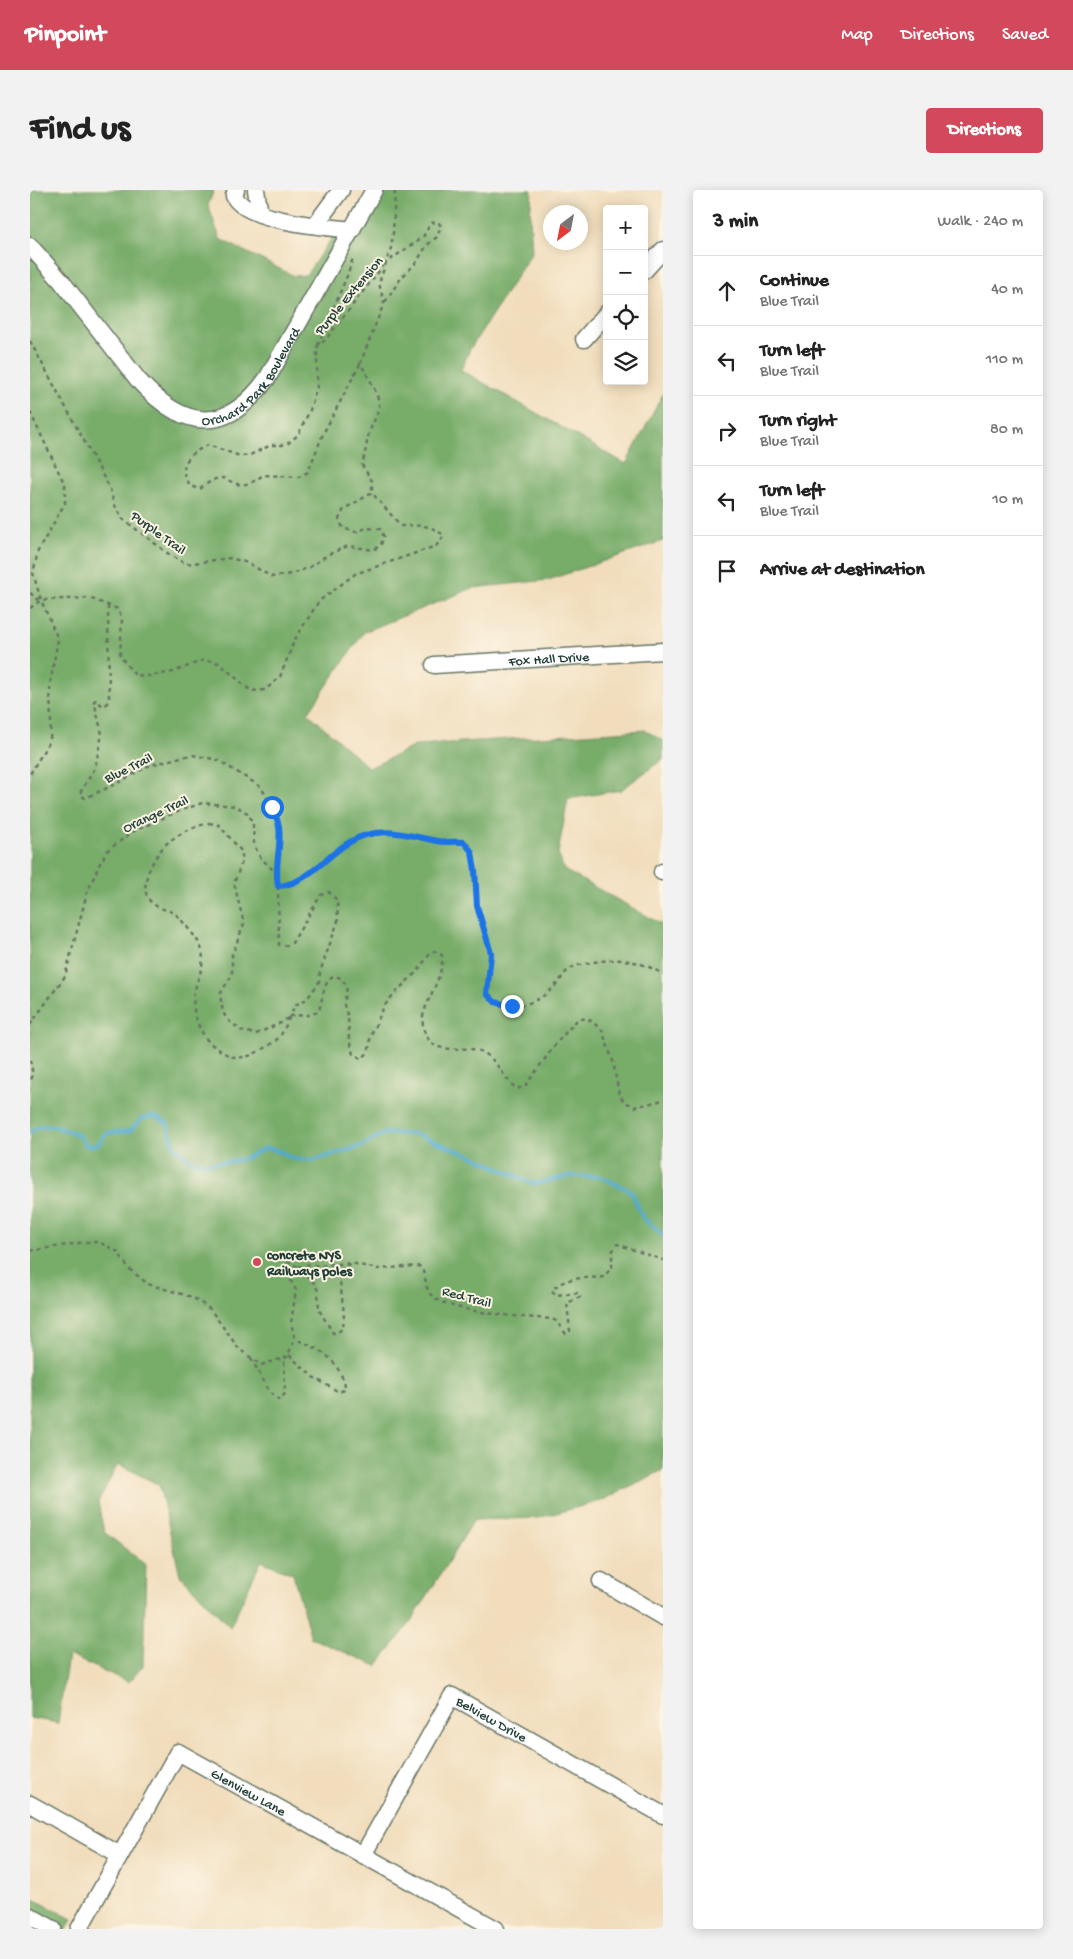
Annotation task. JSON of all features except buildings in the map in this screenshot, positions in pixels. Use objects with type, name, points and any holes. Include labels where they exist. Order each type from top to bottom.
[{"type":"street","points":[[236,190],[234,196],[237,203],[260,214],[286,221],[352,230]]},
{"type":"street","points":[[256,190],[260,214]]},
{"type":"street","points":[[315,225],[341,190]]},
{"type":"street","name":"Orchard Park Boulevard","points":[[30,246],[62,282],[153,396],[170,409],[188,417],[207,420],[225,416],[241,408],[256,394],[268,377],[374,190]]},
{"type":"street","points":[[648,267],[663,250]]},
{"type":"street","points":[[584,339],[603,318]]},
{"type":"street","name":"Fox Hall Drive","points":[[434,665],[663,651]]},
{"type":"street","points":[[601,1581],[663,1617]]},
{"type":"street","name":"Belview Drive","points":[[363,1855],[452,1696],[663,1815]]},
{"type":"street","name":"Glenview Lane","points":[[79,1929],[178,1752],[496,1929]]},
{"type":"street","points":[[30,1804],[120,1855]]},
{"type":"street","points":[[30,1916],[50,1928]]},
{"type":"path","points":[[30,594],[40,600],[89,598],[99,600],[108,606],[118,609],[122,619],[120,656],[135,675],[149,676],[173,672],[204,660],[219,663],[250,691],[265,690],[280,677],[295,639],[319,601],[355,574],[436,546],[444,536],[438,530],[422,525],[401,526],[372,493],[372,481],[362,465],[368,436],[380,405],[368,374],[360,364],[384,303],[379,283],[391,248],[395,190]]},
{"type":"path","name":"Purple Extension","points":[[360,364],[323,434],[308,472],[300,476],[263,475],[248,484],[236,484],[221,478],[213,480],[200,488],[194,488],[188,484],[184,473],[188,459],[196,450],[208,445],[237,455],[248,456],[271,445],[286,445],[298,436],[310,410],[317,386],[317,347],[326,339],[386,262],[422,237],[431,223],[438,222],[441,226],[438,237],[427,245],[416,263],[401,278],[384,303]]},
{"type":"path","points":[[317,347],[355,252]]},
{"type":"path","name":"Purple Trail","points":[[30,341],[110,489],[114,504],[123,519],[170,555],[186,564],[230,558],[248,563],[272,577],[290,574],[310,567],[327,555],[348,546],[374,550],[381,544],[384,537],[380,529],[366,528],[356,532],[343,528],[338,519],[344,509],[372,493]]},
{"type":"path","points":[[30,412],[65,485],[65,503],[38,551],[33,573],[40,600],[58,639],[50,684],[52,723],[50,740],[30,774]]},
{"type":"path","points":[[30,608],[40,600]]},
{"type":"path","name":"Blue Trail","points":[[108,606],[109,699],[106,705],[103,706],[96,700],[94,701],[102,734],[95,768],[80,793],[85,798],[116,784],[148,766],[181,757],[193,755],[218,760],[261,787],[272,807],[279,826],[279,846],[275,872],[278,886]]},
{"type":"path","name":"Orange Trail","points":[[30,1024],[65,976],[81,912],[99,865],[108,850],[134,831],[202,803],[236,806],[249,814],[253,825],[254,845],[260,857],[275,872]]},
{"type":"path","points":[[663,974],[638,962],[608,959],[568,970],[554,987],[532,1002],[512,1006],[495,1002],[487,994],[491,953],[477,906],[472,852],[464,842],[453,840],[439,842],[392,831],[370,834],[349,842],[302,878],[287,886],[278,886],[278,945],[287,946],[292,943],[321,895],[329,892],[337,900],[338,921],[320,972],[319,982],[307,999],[295,1004],[290,1016],[280,1038],[254,1055],[243,1059],[227,1055],[208,1042],[198,1023],[192,1005],[194,990],[204,966],[200,945],[176,913],[164,910],[151,902],[145,894],[146,879],[158,852],[171,840],[199,825],[209,823],[219,825],[242,852],[242,862],[234,883],[244,924],[232,955],[232,975],[220,994],[223,1013],[229,1021],[242,1031],[256,1034],[283,1022],[290,1016],[308,1015],[318,1012],[322,1005],[323,992],[327,982],[331,977],[336,976],[347,987],[344,1005],[348,1018],[353,1054],[360,1058],[366,1056],[370,1050],[371,1035],[382,1011],[391,998],[420,967],[425,958],[434,951],[442,955],[443,965],[424,1015],[422,1026],[428,1041],[439,1048],[470,1049],[486,1054],[498,1066],[506,1081],[517,1089],[525,1086],[577,1020],[587,1018],[602,1030],[613,1061],[619,1095],[624,1101],[635,1107],[663,1100]]},
{"type":"path","points":[[30,1060],[33,1075],[30,1082]]},
{"type":"path","points":[[30,1251],[85,1242],[99,1242],[118,1252],[128,1269],[148,1284],[192,1297],[210,1309],[239,1349],[261,1364],[289,1355],[295,1339],[290,1323],[296,1290],[285,1266],[286,1262],[290,1262],[298,1267],[315,1284],[318,1291],[319,1310],[333,1333],[337,1333],[343,1328],[344,1314],[339,1273],[342,1268],[351,1263]]},
{"type":"path","name":"Red Trail","points":[[351,1263],[377,1269],[418,1266],[423,1270],[426,1286],[434,1298],[487,1314],[552,1319],[556,1321],[566,1334],[570,1331],[567,1303],[580,1297],[578,1293],[555,1294],[552,1290],[559,1283],[572,1278],[604,1277],[612,1267],[612,1252],[617,1244],[663,1260]]},
{"type":"path","points":[[298,1267],[311,1264],[318,1266],[351,1263]]},
{"type":"path","points":[[289,1355],[323,1384],[340,1392],[344,1390],[344,1383],[333,1361],[315,1347],[295,1339]]},
{"type":"path","points":[[250,1357],[269,1391],[278,1400],[282,1399],[285,1393],[284,1358]]},
{"type":"green space","points":[[30,190],[214,190],[208,205],[220,239],[294,276],[306,275],[334,235],[352,230],[374,190],[532,190],[530,216],[532,252],[470,349],[461,370],[626,464],[663,394],[663,541],[548,580],[473,588],[364,632],[308,713],[369,768],[417,745],[645,730],[663,741],[663,759],[621,790],[568,799],[558,853],[564,870],[663,925],[663,1470],[601,1501],[538,1518],[474,1520],[411,1622],[377,1666],[311,1638],[293,1574],[261,1561],[230,1627],[180,1575],[159,1485],[118,1464],[98,1502],[104,1532],[146,1565],[143,1666],[129,1682],[68,1655],[58,1723],[30,1718]]},
{"type":"green space","points":[[30,1897],[72,1919],[67,1929],[53,1929],[30,1916]]},
{"type":"waterway","points":[[30,1132],[41,1126],[54,1126],[77,1134],[87,1146],[98,1144],[107,1133],[130,1131],[141,1119],[154,1116],[167,1123],[174,1146],[191,1161],[209,1163],[229,1162],[246,1158],[266,1148],[279,1151],[294,1159],[314,1160],[362,1146],[385,1133],[415,1134],[477,1158],[533,1184],[569,1176],[601,1177],[631,1191],[643,1218],[663,1235]]},
{"type":"place","name":"concrete NYS Railways poles","points":[[257,1262]]},
{"type":"route","points":[[272,807],[279,826],[279,846],[275,872],[278,886],[287,886],[302,878],[349,842],[370,834],[392,831],[439,842],[453,840],[464,842],[472,852],[477,906],[491,953],[487,994],[495,1002],[512,1006]]}]
